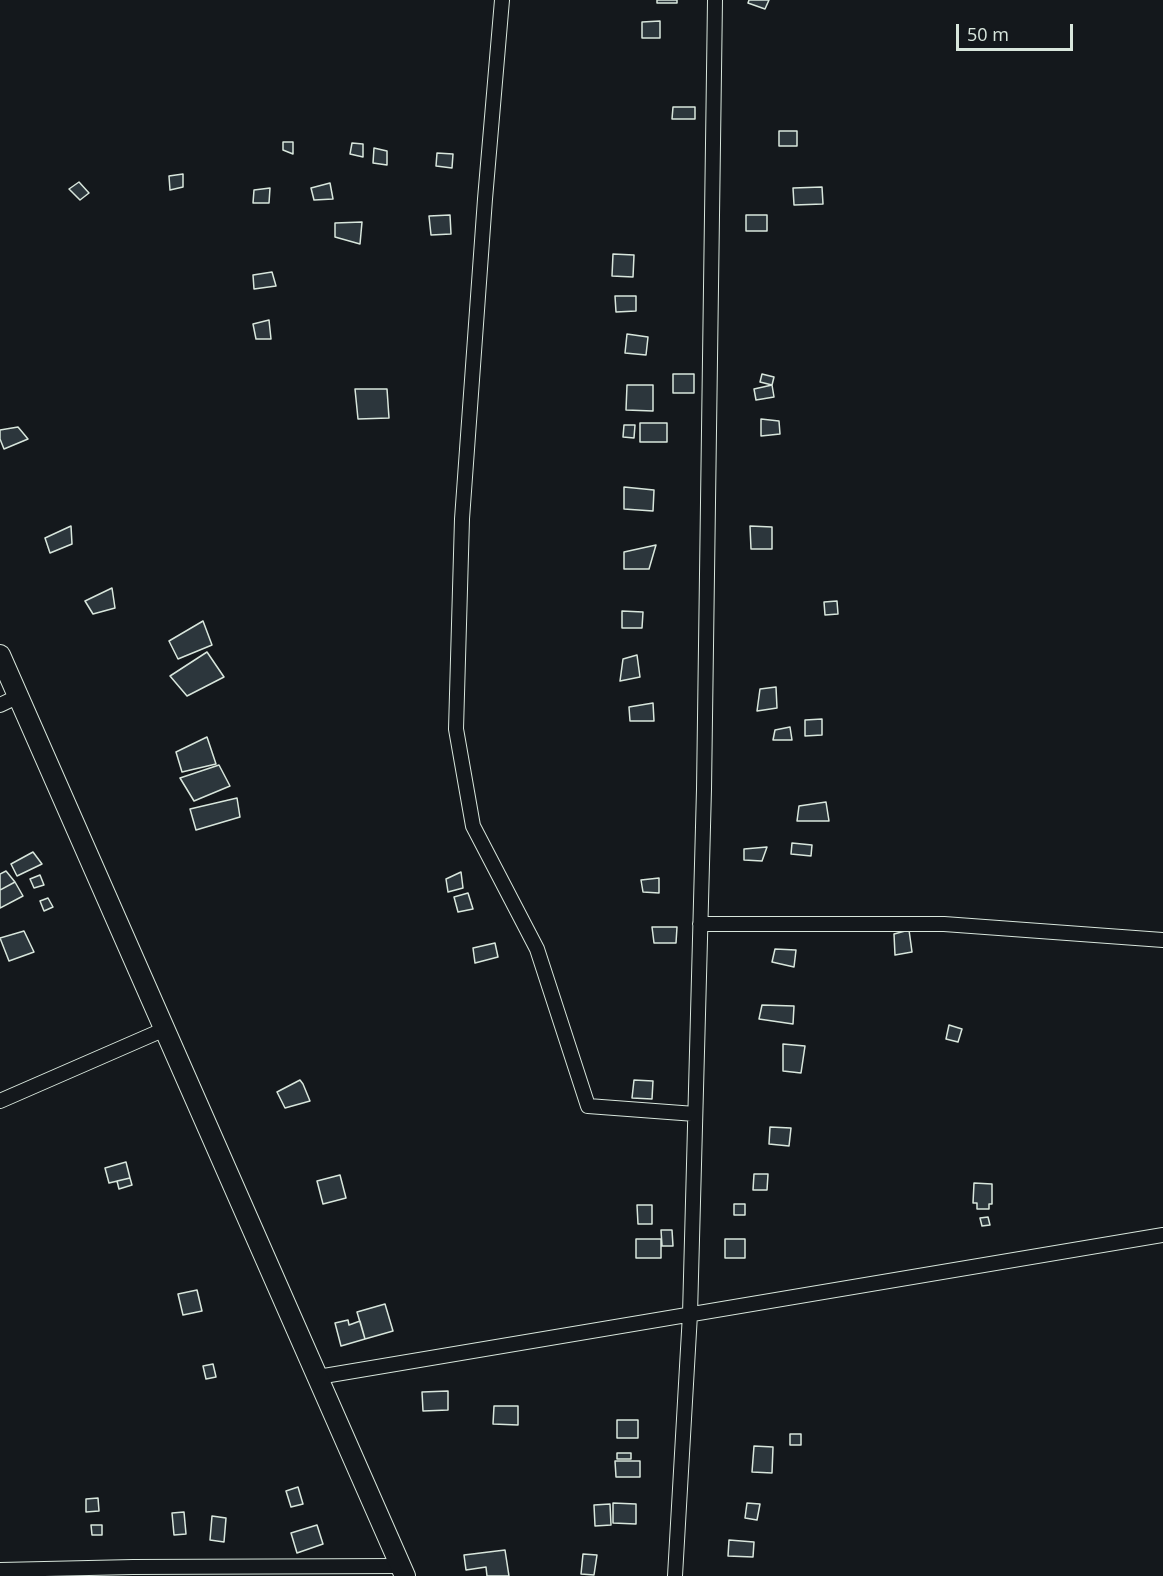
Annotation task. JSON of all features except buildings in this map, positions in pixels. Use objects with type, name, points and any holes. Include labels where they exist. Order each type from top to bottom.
[{"type":"main road","points":[[0,655],[403,1571]]},
{"type":"street","points":[[502,0],[462,519],[456,729],[473,826],[537,949],[588,1106],[695,1114]]},
{"type":"street","points":[[675,1576],[690,1314],[704,789],[715,0]]},
{"type":"street","points":[[0,705],[19,696]]},
{"type":"street","points":[[700,924],[944,924],[1163,940]]},
{"type":"street","points":[[0,1101],[165,1029]]},
{"type":"street","points":[[318,1377],[1163,1234]]},
{"type":"street","points":[[0,1570],[403,1571]]}]
